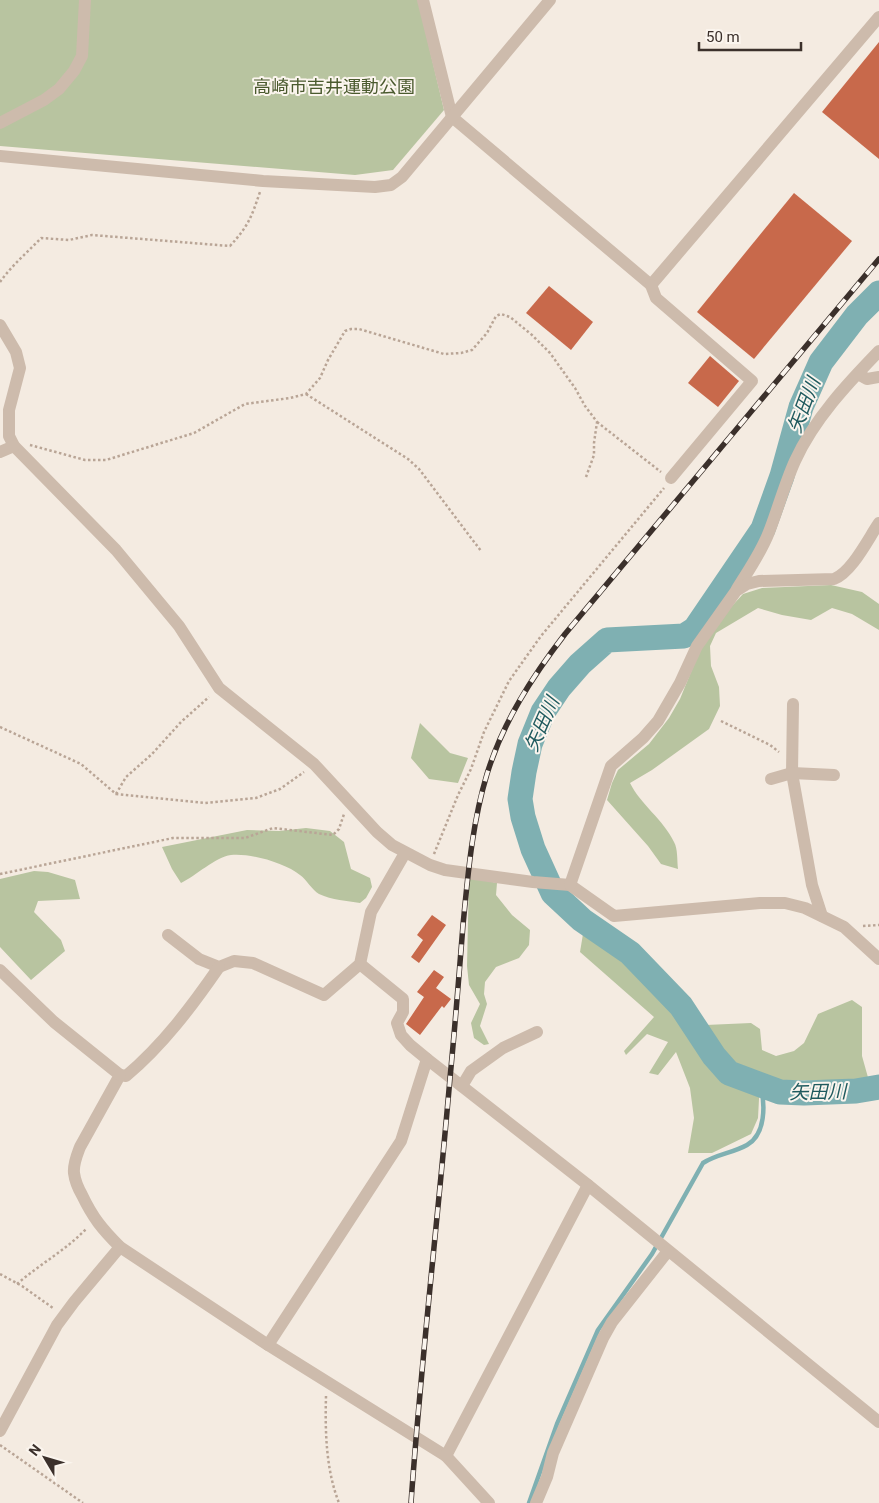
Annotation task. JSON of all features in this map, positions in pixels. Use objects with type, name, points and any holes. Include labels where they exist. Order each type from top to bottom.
[{"type":"street","points":[[0,123],[44,100],[59,89],[74,70],[82,56],[85,0]]},
{"type":"street","points":[[423,0],[452,118],[651,285],[656,298],[752,381],[671,478]]},
{"type":"street","points":[[0,156],[263,181],[375,187],[391,185],[402,177],[550,0]]},
{"type":"street","points":[[651,285],[879,17]]},
{"type":"street","points":[[0,325],[16,352],[20,368],[9,410],[9,436],[14,446],[116,550],[179,626],[219,688],[314,764],[377,832],[405,853],[445,870],[566,885],[614,916],[760,903],[785,903],[805,908],[844,927],[879,959]]},
{"type":"street","points":[[0,350],[16,352]]},
{"type":"street","points":[[566,885],[612,766],[643,738],[658,721],[680,683],[698,646],[754,562],[768,534],[795,461],[809,437],[829,408],[879,351]]},
{"type":"street","points":[[858,374],[867,379],[879,377]]},
{"type":"street","points":[[0,452],[14,446]]},
{"type":"street","points":[[736,591],[747,584],[759,581],[834,579],[841,576],[848,569],[879,523]]},
{"type":"street","points":[[793,704],[792,772],[812,886],[822,916]]},
{"type":"street","points":[[771,779],[792,772],[834,775]]},
{"type":"street","points":[[0,970],[54,1022],[120,1075],[126,1076],[145,1060],[196,1001],[219,967],[234,961],[253,963],[324,994],[360,964],[371,912],[405,853]]},
{"type":"street","points":[[168,935],[199,959],[219,967]]},
{"type":"street","points":[[360,964],[403,999],[403,1012],[397,1023],[401,1035],[410,1045],[588,1185],[879,1422]]},
{"type":"street","points":[[462,1086],[470,1071],[503,1048],[536,1032]]},
{"type":"street","points":[[268,1345],[401,1140],[427,1059]]},
{"type":"street","points":[[120,1075],[80,1147],[74,1171],[76,1182],[102,1230],[120,1247],[268,1345],[446,1456],[489,1503]]},
{"type":"street","points":[[446,1456],[588,1185]]},
{"type":"street","points":[[0,1431],[57,1325],[120,1247]]},
{"type":"street","points":[[536,1503],[547,1477],[553,1453],[603,1338],[612,1322],[668,1251]]},
{"type":"path","points":[[0,282],[12,266],[41,238],[69,240],[92,235],[230,246],[251,219],[263,181]]},
{"type":"path","points":[[14,446],[34,445],[85,460],[106,460],[194,433],[245,404],[306,394],[320,378],[345,331],[351,329],[444,354],[461,353],[472,350],[487,333],[496,316],[502,314],[510,317],[550,353],[575,388],[584,406],[597,422],[660,472],[671,478],[660,495],[541,636],[509,681],[484,732],[471,769],[458,795],[430,865]]},
{"type":"path","points":[[306,394],[408,459],[419,470],[481,551]]},
{"type":"path","points":[[586,477],[594,455],[597,422]]},
{"type":"path","points":[[116,794],[126,777],[152,754],[181,722],[219,688]]},
{"type":"path","points":[[721,721],[770,745],[781,754]]},
{"type":"path","points":[[0,726],[81,764],[116,794],[205,803],[256,798],[280,788],[314,764]]},
{"type":"path","points":[[0,874],[173,838],[245,838],[273,828],[333,835],[339,829],[349,801]]},
{"type":"path","points":[[17,1284],[35,1268],[60,1252],[95,1220]]},
{"type":"path","points":[[0,1274],[64,1316]]},
{"type":"path","points":[[327,1382],[325,1426],[332,1481],[340,1503]]},
{"type":"path","points":[[0,1445],[84,1503]]},
{"type":"green space","name":"高崎市吉井運動公園","points":[[0,0],[418,0],[444,110],[393,170],[355,175],[0,146]]},
{"type":"green space","points":[[831,585],[862,592],[879,604],[879,630],[852,614],[832,608],[811,620],[782,615],[758,608],[716,633],[710,646],[711,666],[719,687],[720,706],[709,729],[652,770],[630,783],[664,826],[675,845],[678,869],[661,864],[648,846],[607,800],[618,770],[649,744],[669,718],[680,699],[702,645],[743,594],[762,588]]},
{"type":"green space","points":[[420,723],[450,753],[468,758],[458,783],[429,779],[411,758]]},
{"type":"green space","points":[[306,828],[330,831],[344,842],[351,869],[370,878],[372,887],[366,898],[360,903],[334,899],[319,894],[303,877],[294,871],[258,857],[225,856],[181,883],[162,847],[247,830],[279,831]]},
{"type":"green space","points":[[34,871],[48,872],[75,880],[80,899],[38,901],[34,912],[61,940],[65,951],[31,980],[0,947],[0,879]]},
{"type":"green space","points":[[469,877],[497,883],[496,895],[512,915],[530,930],[529,945],[519,958],[496,967],[485,982],[484,994],[487,1004],[480,1026],[489,1044],[484,1045],[474,1038],[471,1023],[480,1004],[469,985],[467,966]]},
{"type":"green space","points":[[584,928],[621,955],[649,984],[683,1026],[751,1023],[760,1029],[762,1050],[776,1056],[794,1051],[804,1043],[818,1014],[852,1000],[862,1007],[862,1056],[869,1081],[760,1080],[758,1118],[751,1134],[712,1153],[688,1153],[694,1118],[690,1088],[676,1052],[658,1075],[649,1073],[668,1042],[647,1034],[626,1055],[624,1051],[654,1017],[580,952]]},
{"type":"building","points":[[879,42],[879,159],[822,112]]},
{"type":"building","points":[[794,193],[852,241],[754,359],[697,312]]},
{"type":"building","points":[[549,286],[593,322],[571,350],[526,313]]},
{"type":"building","points":[[710,356],[739,381],[718,407],[688,383]]},
{"type":"building","points":[[432,915],[446,925],[419,963],[411,957],[423,940],[417,935]]},
{"type":"building","points":[[434,970],[444,977],[436,988],[451,999],[444,1008],[442,1006],[420,1035],[406,1024],[424,997],[417,992]]},
{"type":"waterway","name":"矢田川","points":[[879,293],[857,315],[821,362],[801,407],[782,476],[763,529],[695,629],[684,636],[607,640],[580,664],[559,688],[543,712],[530,744],[520,799],[523,817],[533,849],[553,893],[582,920],[630,953],[681,1006],[714,1056],[729,1073],[780,1092],[856,1091],[879,1087]]},
{"type":"waterway","points":[[529,1503],[557,1424],[598,1330],[652,1254],[703,1163],[747,1145],[758,1134],[763,1118],[761,1086]]},
{"type":"railway","points":[[411,1503],[469,868],[474,830],[482,793],[501,736],[530,683],[565,634],[879,259]]}]
